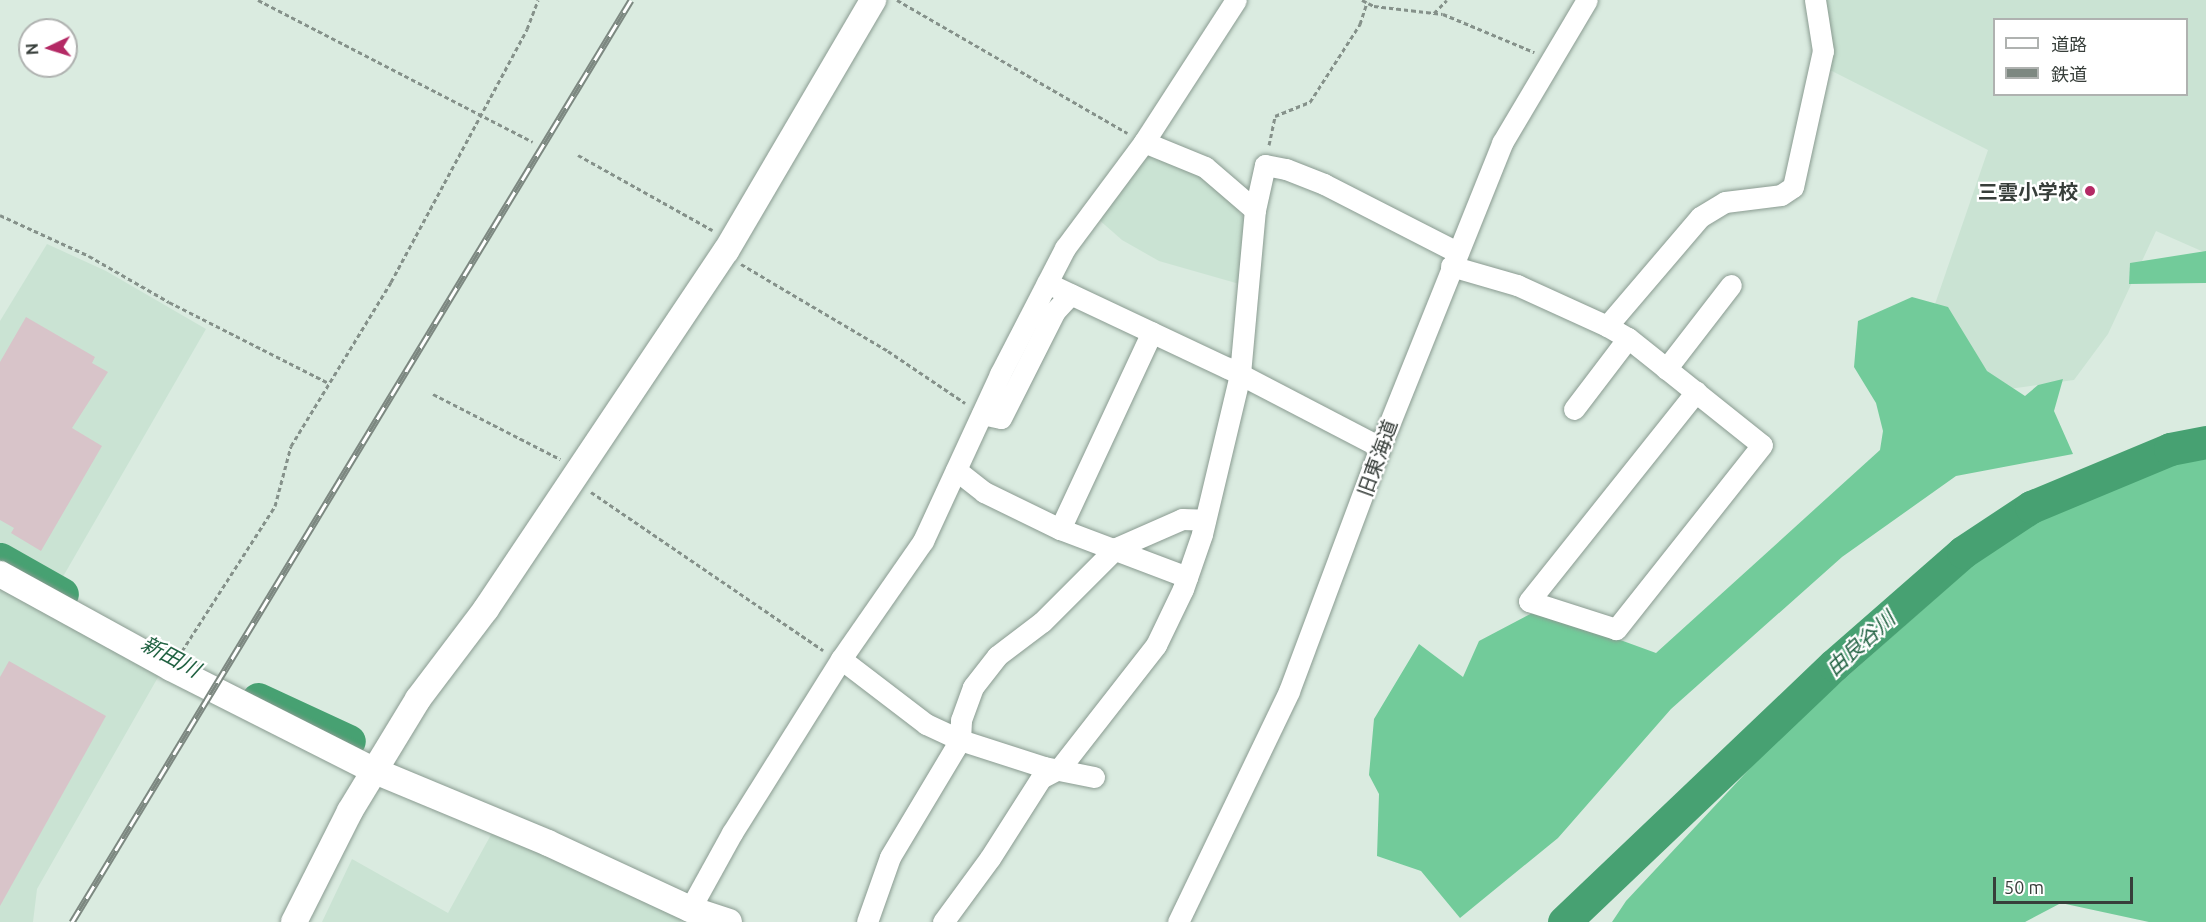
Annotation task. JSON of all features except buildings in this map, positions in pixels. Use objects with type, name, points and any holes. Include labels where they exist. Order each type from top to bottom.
[{"type":"street","points":[[294,922],[375,771],[418,699],[486,609],[726,252],[873,0]]},
{"type":"street","points":[[690,909],[732,833],[841,659],[923,541],[982,414],[1065,248],[1144,142],[1236,0]]},
{"type":"street","name":"旧東海道","points":[[1178,922],[1289,692],[1380,447],[1502,143],[1587,0]]},
{"type":"street","points":[[1607,326],[1700,217],[1725,202],[1781,195],[1793,187],[1823,51],[1815,0]]},
{"type":"street","points":[[1144,142],[1205,167],[1255,210]]},
{"type":"street","points":[[943,922],[1041,778],[1060,768],[1156,645],[1187,577],[1205,520],[1240,374],[1255,210],[1265,165],[1324,184],[1454,259],[1607,326],[1628,338],[1666,369],[1696,392],[1762,445],[1616,629],[1529,602],[1696,392]]},
{"type":"street","points":[[1047,283],[1240,374],[1380,447]]},
{"type":"street","points":[[1666,369],[1731,285]]},
{"type":"street","points":[[982,414],[1001,418],[1055,311],[1071,294]]},
{"type":"street","points":[[1060,529],[1152,332]]},
{"type":"street","points":[[1574,409],[1628,338]]},
{"type":"street","points":[[956,471],[984,492],[1060,529],[1116,548],[1187,577]]},
{"type":"street","points":[[867,922],[890,857],[960,740],[961,720],[973,687],[997,656],[1042,622],[1116,548],[1182,519],[1205,520]]},
{"type":"street","points":[[0,574],[171,668],[375,771],[548,843],[690,909],[729,922]]},
{"type":"street","points":[[841,659],[926,724],[960,740],[1044,767],[1060,768],[1094,777]]},
{"type":"path","points":[[258,0],[429,91],[481,114],[533,142]]},
{"type":"path","points":[[171,668],[275,506],[291,446],[327,382],[391,282],[481,114],[538,0]]},
{"type":"path","points":[[897,0],[1144,142]]},
{"type":"path","points":[[1362,0],[1434,13],[1521,44],[1550,61]]},
{"type":"path","points":[[1434,13],[1447,0]]},
{"type":"path","points":[[1265,165],[1275,116],[1310,102],[1360,24],[1367,2]]},
{"type":"path","points":[[578,155],[710,228],[726,252],[982,414]]},
{"type":"path","points":[[0,215],[89,256],[169,302],[327,382]]},
{"type":"path","points":[[433,394],[562,460],[574,477],[814,646],[841,659]]},
{"type":"shaded area","name":"三雲小学校","points":[[1820,0],[2206,0],[2206,253],[2156,231],[2108,334],[2074,380],[2002,390],[1934,307],[1988,150],[1826,68]]},
{"type":"shaded area","points":[[1147,149],[1208,174],[1223,188],[1248,225],[1243,285],[1159,261],[1122,240],[1097,218]]},
{"type":"shaded area","points":[[47,244],[106,271],[206,329],[57,587],[0,554],[0,321]]},
{"type":"shaded area","points":[[0,589],[161,672],[37,889],[33,922],[0,922]]},
{"type":"shaded area","points":[[493,831],[683,917],[680,922],[322,922],[352,859],[448,913]]},
{"type":"green space","points":[[2206,251],[2206,283],[2129,284],[2130,263]]},
{"type":"green space","points":[[1912,297],[1948,307],[1987,371],[2025,396],[2038,385],[2063,379],[2054,411],[2073,454],[1956,476],[1842,557],[1671,709],[1558,838],[1460,918],[1421,871],[1377,856],[1379,794],[1369,775],[1374,719],[1419,644],[1463,677],[1479,641],[1538,610],[1656,653],[1880,450],[1883,431],[1876,403],[1854,367],[1858,321]]},
{"type":"green space","points":[[2206,456],[2206,922],[2149,922],[2061,903],[2025,922],[1612,922],[1626,901],[1783,733],[2023,521],[2178,459]]},
{"type":"waterway","name":"由良谷川","points":[[1564,922],[1834,665],[1963,552],[2031,507],[2170,449],[2206,442]]},
{"type":"waterway","name":"新田川","points":[[0,559],[62,594]]},
{"type":"waterway","name":"新田川","points":[[258,699],[349,741]]},
{"type":"railway","points":[[72,922],[631,0]]},
{"type":"place","name":"三雲小学校","points":[[2090,191]]}]
